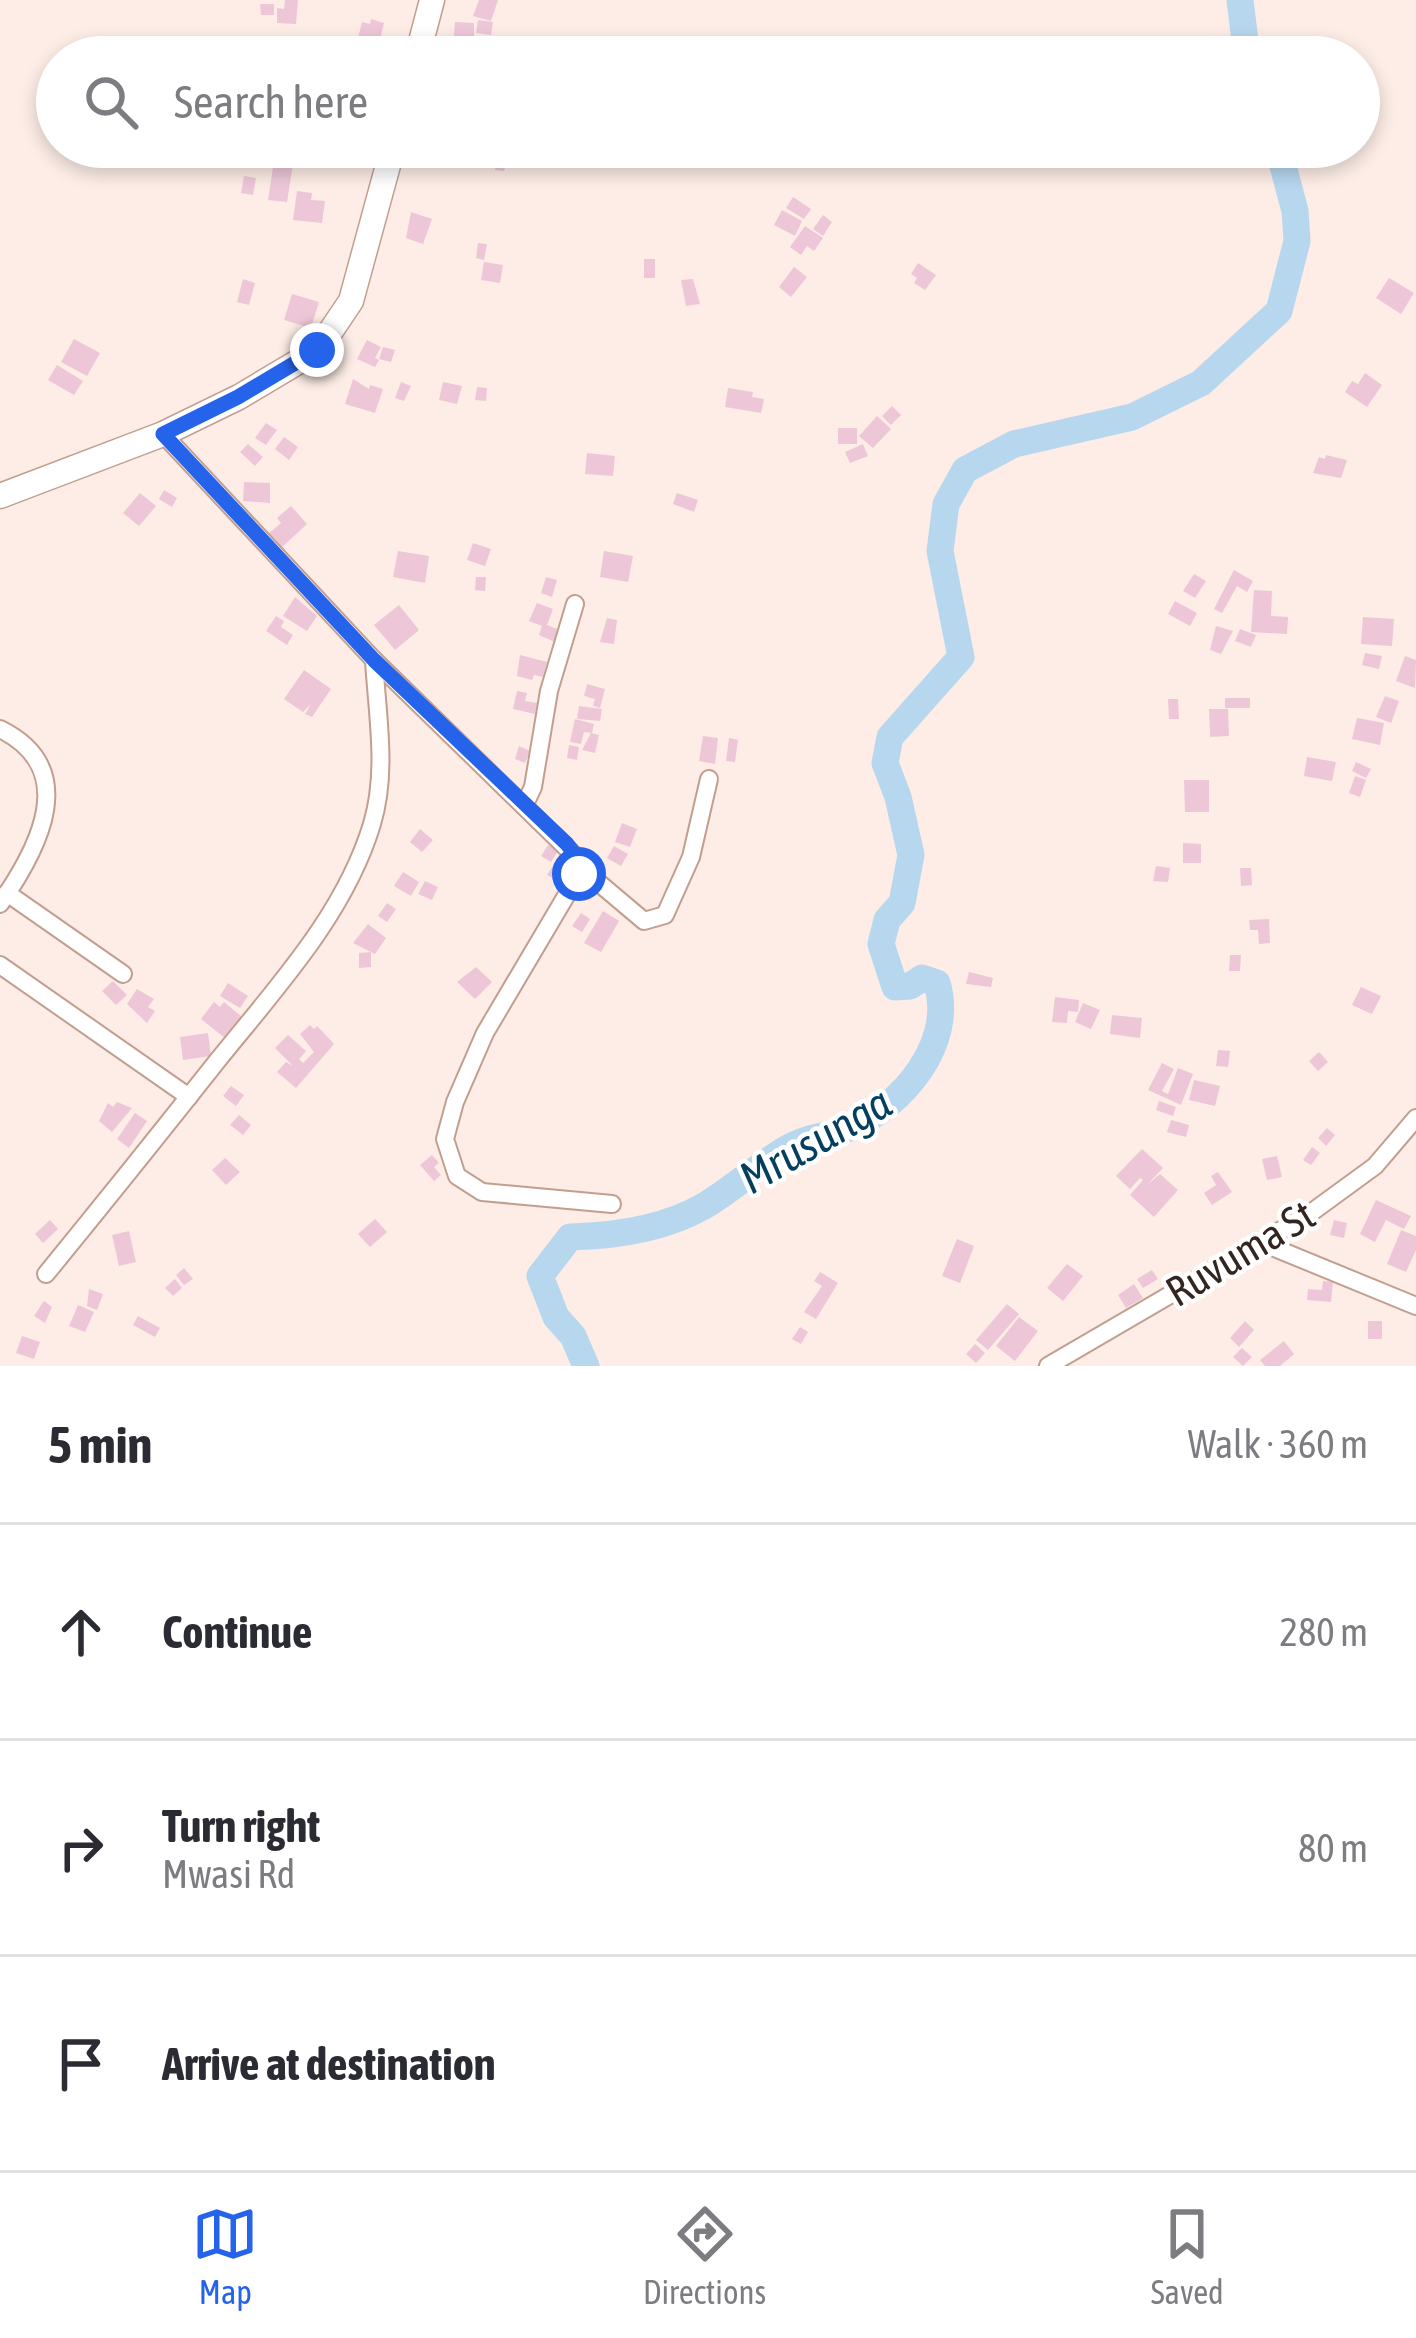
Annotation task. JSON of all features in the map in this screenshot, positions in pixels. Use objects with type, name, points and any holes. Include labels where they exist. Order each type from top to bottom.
[{"type":"street","points":[[423,36],[432,0]]},
{"type":"street","points":[[0,496],[163,434],[291,368],[327,341],[351,301],[387,168]]},
{"type":"street","points":[[163,434],[374,660],[575,853],[580,867],[644,921],[664,915],[691,856],[709,779]]},
{"type":"street","points":[[524,804],[538,766],[549,691],[575,604]]},
{"type":"street","points":[[46,1274],[322,926],[373,821],[380,773],[374,660]]},
{"type":"street","points":[[0,729],[36,754],[45,778],[42,829],[4,898],[123,974]]},
{"type":"street","points":[[580,867],[485,1033],[455,1102],[446,1139],[457,1176],[482,1192],[612,1204]]},
{"type":"street","points":[[0,965],[189,1097]]},
{"type":"street","name":"Ruvuma St","points":[[1049,1366],[1312,1212],[1375,1166],[1416,1118]]},
{"type":"street","points":[[1260,1243],[1416,1306]]},
{"type":"building","points":[[285,0],[298,0],[296,24],[277,23],[277,8],[284,9]]},
{"type":"building","points":[[479,0],[498,0],[491,21],[473,16]]},
{"type":"building","points":[[260,4],[274,4],[274,15],[261,15]]},
{"type":"building","points":[[371,19],[384,23],[381,36],[358,36],[362,22],[370,24]]},
{"type":"building","points":[[478,20],[493,22],[491,35],[476,33]]},
{"type":"building","points":[[455,22],[474,23],[474,36],[454,36]]},
{"type":"building","points":[[273,168],[292,168],[287,202],[268,200]]},
{"type":"building","points":[[244,176],[256,178],[253,195],[241,193]]},
{"type":"building","points":[[297,191],[312,193],[311,200],[325,201],[322,223],[293,220]]},
{"type":"building","points":[[793,197],[811,209],[804,219],[786,208]]},
{"type":"building","points":[[782,210],[802,221],[795,236],[774,225]]},
{"type":"building","points":[[411,212],[432,219],[423,244],[406,238]]},
{"type":"building","points":[[823,215],[832,222],[823,236],[813,229]]},
{"type":"building","points":[[805,226],[823,238],[814,251],[807,246],[801,255],[790,247]]},
{"type":"building","points":[[478,243],[487,244],[484,260],[476,258]]},
{"type":"building","points":[[644,259],[655,259],[655,278],[644,278]]},
{"type":"building","points":[[484,262],[503,265],[500,283],[481,280]]},
{"type":"building","points":[[918,263],[936,275],[925,290],[914,283],[917,278],[911,274]]},
{"type":"building","points":[[794,267],[807,277],[791,297],[779,287]]},
{"type":"building","points":[[1389,278],[1414,293],[1401,314],[1376,298]]},
{"type":"building","points":[[243,279],[255,283],[249,305],[237,302]]},
{"type":"building","points":[[693,279],[700,304],[686,306],[681,280]]},
{"type":"building","points":[[292,294],[319,302],[311,328],[284,320]]},
{"type":"building","points":[[74,339],[100,353],[87,376],[61,362]]},
{"type":"building","points":[[367,340],[381,347],[375,367],[357,359]]},
{"type":"building","points":[[383,347],[395,350],[391,362],[379,359]]},
{"type":"building","points":[[57,365],[83,381],[74,395],[48,380]]},
{"type":"building","points":[[1365,373],[1382,385],[1367,407],[1345,392]]},
{"type":"building","points":[[353,379],[369,389],[370,385],[383,389],[375,413],[345,404]]},
{"type":"building","points":[[401,382],[411,386],[404,401],[395,398]]},
{"type":"building","points":[[443,382],[462,386],[457,404],[439,400]]},
{"type":"building","points":[[477,387],[487,388],[486,401],[475,400]]},
{"type":"building","points":[[728,388],[764,399],[761,413],[725,407]]},
{"type":"building","points":[[892,406],[901,415],[891,425],[882,416]]},
{"type":"building","points":[[877,416],[891,429],[873,448],[859,436]]},
{"type":"building","points":[[266,423],[277,430],[266,445],[255,438]]},
{"type":"building","points":[[838,428],[857,428],[857,444],[838,444]]},
{"type":"building","points":[[284,437],[298,447],[289,460],[275,449]]},
{"type":"building","points":[[248,444],[263,457],[255,466],[240,452]]},
{"type":"building","points":[[863,444],[868,456],[850,463],[845,452]]},
{"type":"building","points":[[587,453],[615,456],[613,476],[585,474]]},
{"type":"building","points":[[1319,457],[1347,460],[1341,478],[1313,473]]},
{"type":"building","points":[[244,482],[270,483],[270,503],[243,501]]},
{"type":"building","points":[[164,490],[177,498],[172,507],[159,499]]},
{"type":"building","points":[[140,493],[156,506],[139,526],[123,513]]},
{"type":"building","points":[[677,493],[698,500],[694,512],[673,504]]},
{"type":"building","points":[[291,506],[307,524],[281,548],[268,534]]},
{"type":"building","points":[[473,543],[491,549],[485,566],[467,560]]},
{"type":"building","points":[[398,551],[429,556],[425,583],[393,577]]},
{"type":"building","points":[[604,551],[633,556],[628,582],[600,577]]},
{"type":"building","points":[[1234,570],[1253,581],[1247,592],[1237,586],[1222,613],[1214,609]]},
{"type":"building","points":[[1194,574],[1206,581],[1195,598],[1183,591]]},
{"type":"building","points":[[476,577],[486,577],[485,591],[475,590]]},
{"type":"building","points":[[546,577],[557,580],[552,597],[541,593]]},
{"type":"building","points":[[1254,590],[1272,591],[1271,616],[1288,617],[1287,634],[1251,632]]},
{"type":"building","points":[[295,597],[317,616],[307,631],[283,616]]},
{"type":"building","points":[[1175,601],[1197,613],[1190,626],[1168,614]]},
{"type":"building","points":[[537,603],[553,609],[547,625],[560,630],[555,642],[539,635],[542,626],[529,621]]},
{"type":"building","points":[[399,605],[419,630],[395,650],[374,625]]},
{"type":"building","points":[[276,616],[284,621],[281,627],[293,635],[287,645],[266,631]]},
{"type":"building","points":[[1363,617],[1394,619],[1392,646],[1361,644]]},
{"type":"building","points":[[607,618],[617,620],[614,644],[600,642]]},
{"type":"building","points":[[1216,626],[1233,631],[1221,654],[1210,650]]},
{"type":"building","points":[[1240,629],[1256,635],[1251,647],[1235,641]]},
{"type":"building","points":[[1365,653],[1382,656],[1379,669],[1362,665]]},
{"type":"building","points":[[520,655],[547,662],[543,677],[517,676]]},
{"type":"building","points":[[1405,656],[1416,660],[1415,688],[1396,681]]},
{"type":"building","points":[[304,670],[331,689],[312,717],[305,714],[311,704],[303,712],[284,699]]},
{"type":"building","points":[[587,684],[605,689],[600,708],[593,706],[595,699],[584,696]]},
{"type":"building","points":[[517,691],[527,693],[525,701],[537,703],[535,714],[513,709]]},
{"type":"building","points":[[1385,696],[1399,701],[1391,723],[1376,717]]},
{"type":"building","points":[[1225,698],[1250,698],[1250,708],[1225,708]]},
{"type":"building","points":[[1168,699],[1178,699],[1179,719],[1169,719]]},
{"type":"building","points":[[579,706],[602,709],[600,721],[577,719]]},
{"type":"building","points":[[1209,709],[1228,709],[1229,736],[1210,737]]},
{"type":"building","points":[[1357,718],[1384,723],[1380,745],[1352,739]]},
{"type":"building","points":[[575,719],[594,724],[592,733],[584,732],[581,744],[570,742]]},
{"type":"building","points":[[591,733],[599,735],[595,753],[582,750]]},
{"type":"building","points":[[703,736],[718,738],[715,764],[699,761]]},
{"type":"building","points":[[729,738],[738,740],[735,762],[726,761]]},
{"type":"building","points":[[569,745],[579,747],[577,760],[567,758]]},
{"type":"building","points":[[519,746],[530,751],[525,763],[515,759]]},
{"type":"building","points":[[1307,757],[1336,762],[1332,781],[1304,776]]},
{"type":"building","points":[[1356,762],[1371,769],[1366,778],[1352,771]]},
{"type":"building","points":[[1355,776],[1366,780],[1360,797],[1349,793]]},
{"type":"building","points":[[1184,780],[1209,780],[1209,812],[1185,812]]},
{"type":"building","points":[[622,823],[637,829],[630,847],[615,842]]},
{"type":"building","points":[[420,829],[433,840],[422,852],[410,842]]},
{"type":"building","points":[[1183,843],[1201,844],[1201,863],[1183,863]]},
{"type":"building","points":[[548,845],[558,851],[551,862],[541,856]]},
{"type":"building","points":[[614,846],[628,854],[621,866],[607,858]]},
{"type":"building","points":[[556,861],[574,871],[565,885],[547,875]]},
{"type":"building","points":[[1156,866],[1170,868],[1168,882],[1153,881]]},
{"type":"building","points":[[1240,868],[1251,868],[1252,885],[1241,886]]},
{"type":"building","points":[[403,872],[419,882],[411,896],[394,886]]},
{"type":"building","points":[[425,881],[438,887],[432,900],[418,894]]},
{"type":"building","points":[[387,903],[396,909],[387,922],[378,916]]},
{"type":"building","points":[[603,911],[619,921],[601,952],[584,943]]},
{"type":"building","points":[[581,913],[590,919],[582,932],[572,926]]},
{"type":"building","points":[[1269,919],[1270,943],[1259,944],[1258,930],[1250,930],[1249,920]]},
{"type":"building","points":[[368,924],[386,938],[375,954],[353,943]]},
{"type":"building","points":[[371,952],[371,967],[359,968],[359,953]]},
{"type":"building","points":[[1230,955],[1241,955],[1240,971],[1229,971]]},
{"type":"building","points":[[476,967],[492,982],[475,999],[457,982]]},
{"type":"building","points":[[969,972],[993,978],[991,987],[966,984]]},
{"type":"building","points":[[113,981],[127,995],[116,1005],[102,991]]},
{"type":"building","points":[[228,983],[248,996],[240,1008],[220,996]]},
{"type":"building","points":[[1361,987],[1381,996],[1372,1014],[1352,1005]]},
{"type":"building","points":[[137,989],[154,999],[148,1007],[155,1011],[147,1023],[127,1004]]},
{"type":"building","points":[[1055,997],[1079,1000],[1078,1012],[1068,1011],[1067,1023],[1052,1022]]},
{"type":"building","points":[[214,1002],[220,1007],[224,1002],[242,1017],[225,1038],[201,1019]]},
{"type":"building","points":[[1083,1003],[1100,1010],[1091,1029],[1075,1022]]},
{"type":"building","points":[[1112,1015],[1142,1018],[1140,1038],[1110,1034]]},
{"type":"building","points":[[310,1025],[334,1044],[296,1088],[277,1072],[286,1062],[293,1066],[275,1048],[288,1035],[306,1051],[299,1059],[303,1063],[314,1052],[300,1034]]},
{"type":"building","points":[[208,1033],[211,1056],[183,1060],[180,1037]]},
{"type":"building","points":[[1218,1050],[1230,1051],[1228,1067],[1216,1066]]},
{"type":"building","points":[[1319,1052],[1328,1062],[1318,1071],[1309,1061]]},
{"type":"building","points":[[1162,1063],[1174,1069],[1162,1091],[1168,1094],[1178,1068],[1193,1074],[1181,1105],[1148,1090]]},
{"type":"building","points":[[1194,1080],[1220,1086],[1215,1106],[1189,1100]]},
{"type":"building","points":[[231,1086],[244,1095],[236,1106],[223,1096]]},
{"type":"building","points":[[1159,1101],[1176,1107],[1173,1116],[1156,1110]]},
{"type":"building","points":[[117,1102],[132,1108],[112,1132],[99,1121],[108,1103],[113,1107]]},
{"type":"building","points":[[135,1113],[147,1121],[129,1148],[117,1139]]},
{"type":"building","points":[[239,1115],[251,1125],[243,1135],[230,1125]]},
{"type":"building","points":[[1171,1120],[1189,1125],[1186,1137],[1167,1132]]},
{"type":"building","points":[[1327,1128],[1335,1135],[1326,1146],[1318,1138]]},
{"type":"building","points":[[1312,1147],[1320,1153],[1311,1165],[1303,1160]]},
{"type":"building","points":[[1142,1149],[1163,1168],[1147,1185],[1160,1174],[1178,1190],[1154,1217],[1130,1195],[1143,1180],[1130,1189],[1116,1176]]},
{"type":"building","points":[[432,1155],[441,1175],[434,1181],[420,1165]]},
{"type":"building","points":[[1277,1156],[1282,1177],[1267,1180],[1262,1159]]},
{"type":"building","points":[[225,1158],[240,1172],[226,1185],[212,1170]]},
{"type":"building","points":[[1218,1172],[1232,1192],[1212,1205],[1204,1193],[1216,1185],[1211,1176]]},
{"type":"building","points":[[1376,1200],[1411,1216],[1404,1229],[1386,1220],[1375,1242],[1360,1234]]},
{"type":"building","points":[[375,1219],[387,1232],[370,1247],[358,1234]]},
{"type":"building","points":[[50,1220],[58,1229],[43,1243],[35,1234]]},
{"type":"building","points":[[1334,1220],[1347,1223],[1344,1238],[1330,1235]]},
{"type":"building","points":[[1401,1230],[1416,1236],[1416,1250],[1406,1272],[1387,1264]]},
{"type":"building","points":[[129,1231],[136,1262],[119,1266],[112,1235]]},
{"type":"building","points":[[957,1239],[974,1246],[960,1283],[942,1276]]},
{"type":"building","points":[[1067,1264],[1083,1276],[1063,1301],[1047,1288]]},
{"type":"building","points":[[184,1268],[193,1279],[184,1285],[176,1275]]},
{"type":"building","points":[[1152,1270],[1158,1279],[1143,1288],[1137,1279]]},
{"type":"building","points":[[820,1272],[838,1283],[816,1319],[804,1312],[822,1286],[814,1281]]},
{"type":"building","points":[[175,1279],[182,1288],[173,1296],[165,1288]]},
{"type":"building","points":[[1323,1281],[1333,1282],[1331,1302],[1307,1300],[1308,1289],[1322,1290]]},
{"type":"building","points":[[1134,1284],[1143,1298],[1126,1308],[1118,1295]]},
{"type":"building","points":[[89,1289],[103,1294],[97,1310],[87,1306]]},
{"type":"building","points":[[44,1301],[52,1307],[45,1323],[34,1316]]},
{"type":"building","points":[[1007,1304],[1019,1314],[988,1350],[976,1340]]},
{"type":"building","points":[[78,1305],[94,1312],[85,1332],[69,1326]]},
{"type":"building","points":[[138,1316],[160,1328],[155,1337],[133,1325]]},
{"type":"building","points":[[1019,1317],[1038,1331],[1015,1361],[996,1346]]},
{"type":"building","points":[[1245,1321],[1254,1330],[1239,1347],[1230,1338]]},
{"type":"building","points":[[1368,1321],[1382,1321],[1382,1339],[1368,1339]]},
{"type":"building","points":[[800,1327],[808,1332],[801,1344],[792,1339]]},
{"type":"building","points":[[22,1336],[40,1342],[34,1359],[16,1353]]},
{"type":"building","points":[[1284,1341],[1294,1354],[1280,1366],[1265,1366],[1260,1360]]},
{"type":"building","points":[[975,1344],[985,1353],[976,1363],[966,1354]]},
{"type":"building","points":[[1242,1348],[1252,1357],[1243,1366],[1233,1357]]},
{"type":"waterway","name":"Mrusunga","points":[[1240,0],[1244,36]]},
{"type":"waterway","name":"Mrusunga","points":[[586,1366],[573,1336],[556,1317],[540,1276],[570,1237],[638,1230],[689,1214],[788,1148],[869,1118],[920,1070],[938,1028],[941,1006],[937,983],[922,978],[910,986],[895,987],[881,944],[887,920],[902,903],[911,855],[885,763],[890,737],[961,657],[940,551],[946,504],[965,470],[1014,444],[1132,417],[1201,383],[1279,311],[1297,241],[1284,168]]},
{"type":"route","points":[[317,350],[163,434],[374,660],[567,844],[580,861],[579,874]]}]
